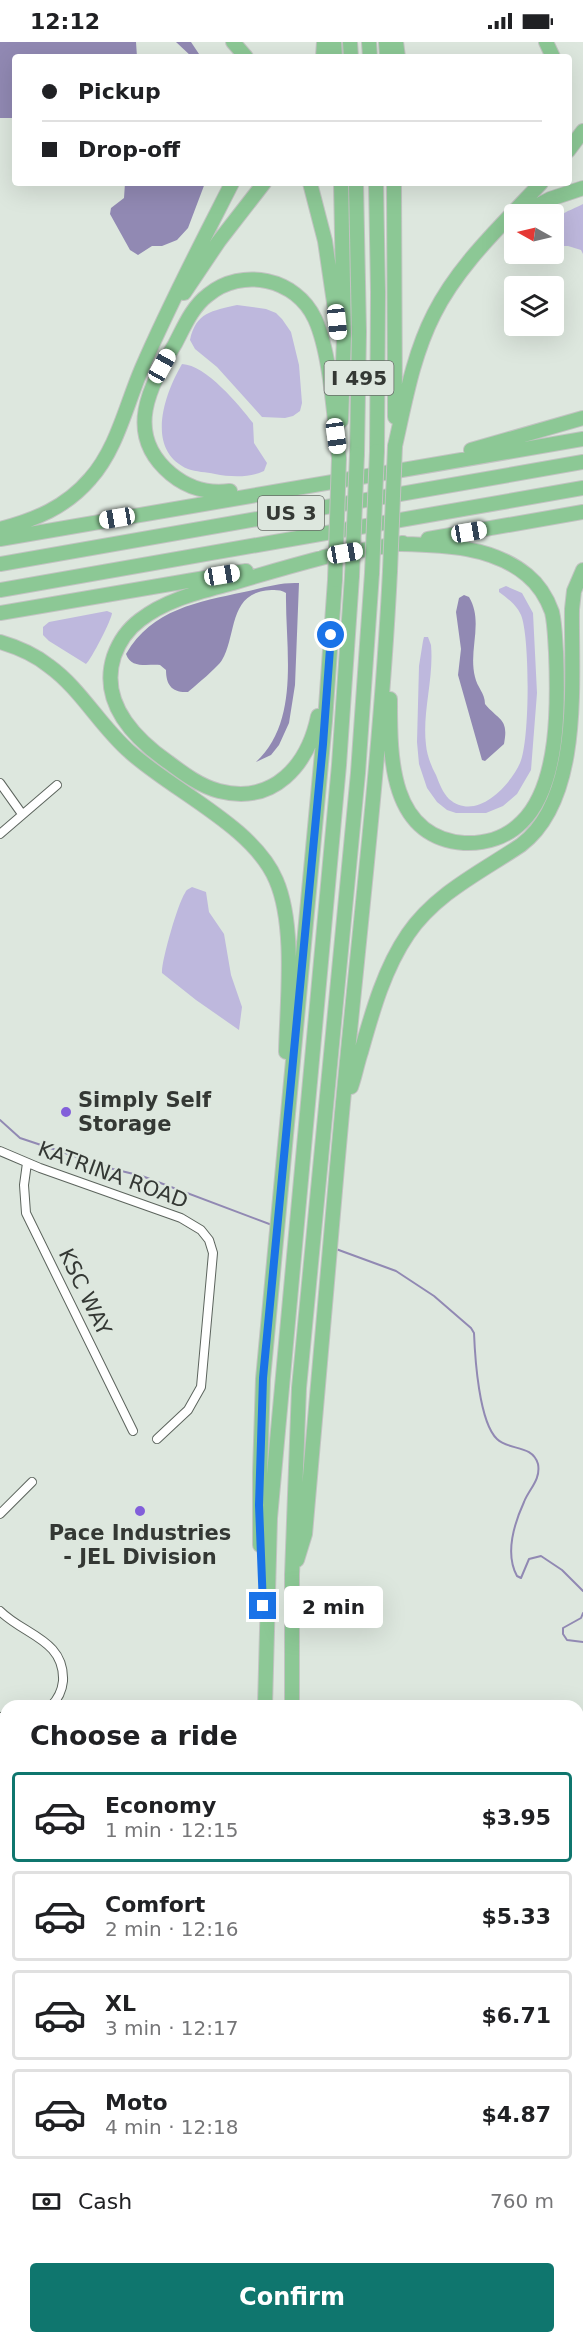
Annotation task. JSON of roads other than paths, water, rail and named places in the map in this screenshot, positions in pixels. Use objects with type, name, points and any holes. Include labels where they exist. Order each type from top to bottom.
[{"type":"highway","points":[[233,42],[243,54]]},
{"type":"highway","points":[[572,146],[583,131]]},
{"type":"highway","points":[[0,529],[30,520],[54,509],[71,497],[93,476],[113,442],[181,283],[230,186]]},
{"type":"highway","points":[[150,351],[189,285],[262,186]]},
{"type":"highway","points":[[311,186],[328,256],[339,343],[341,402]]},
{"type":"highway","points":[[265,1643],[261,1573],[260,1473],[263,1378],[335,580],[344,315],[341,186]]},
{"type":"highway","name":"I 495","points":[[265,1700],[270,1518],[339,765],[352,576],[359,332],[357,186]]},
{"type":"highway","name":"I 495","points":[[291,1700],[292,1575],[299,1388],[360,742],[372,573],[377,451],[376,186]]},
{"type":"highway","points":[[292,1575],[305,1534],[342,1112],[382,697],[395,446],[394,186]]},
{"type":"highway","points":[[395,446],[411,375],[434,313],[452,284],[489,239],[538,186]]},
{"type":"highway","points":[[540,204],[583,188]]},
{"type":"highway","points":[[489,239],[504,227]]},
{"type":"highway","points":[[262,493],[237,490],[219,493],[189,486],[173,476],[161,464],[152,450],[147,432],[146,406],[154,381],[196,307],[207,296],[226,284],[247,279],[271,282],[292,292],[310,311],[322,340],[339,458]]},
{"type":"highway","points":[[405,469],[583,418]]},
{"type":"highway","points":[[0,539],[583,439]]},
{"type":"highway","name":"US 3","points":[[0,564],[583,462]]},
{"type":"highway","name":"US 3","points":[[0,590],[583,488]]},
{"type":"highway","points":[[0,613],[583,512]]},
{"type":"highway","points":[[390,571],[390,743],[393,773],[399,794],[416,820],[439,836],[465,843],[492,840],[523,822],[534,807],[546,777],[557,703],[555,639],[551,609],[532,580],[497,558],[463,548],[401,544]]},
{"type":"highway","points":[[325,557],[185,596],[140,619],[126,634],[113,659],[111,676],[114,700],[126,724],[137,736],[186,775],[221,791],[239,793],[263,789],[279,782],[293,771],[309,747],[319,711],[331,635]]},
{"type":"highway","points":[[342,1112],[376,1004],[395,955],[406,936],[438,900],[529,839],[542,825],[552,807],[561,784],[571,736],[574,694],[572,609],[574,591],[583,570]]},
{"type":"highway","points":[[0,642],[32,655],[59,674],[128,751],[240,834],[255,847],[271,870],[282,897],[288,927],[284,1158]]},
{"type":"street","points":[[0,783],[22,814]]},
{"type":"street","points":[[0,834],[57,785]]},
{"type":"street","name":"KATRINA ROAD","points":[[0,1151],[27,1163],[181,1218],[201,1230],[209,1240],[213,1263],[201,1387],[188,1410],[157,1439]]},
{"type":"street","name":"KSC WAY","points":[[27,1163],[24,1185],[26,1213],[133,1431]]},
{"type":"street","points":[[0,1514],[32,1482]]},
{"type":"street","points":[[0,1611],[15,1624],[53,1649],[61,1659],[63,1686],[56,1700]]},
{"type":"waterway","points":[[0,1120],[20,1138],[113,1169],[142,1176],[272,1225]]},
{"type":"waterway","points":[[336,1249],[396,1271],[434,1296],[471,1328],[474,1333],[482,1405],[491,1431],[502,1443],[531,1453],[538,1464],[538,1475],[526,1497],[514,1529],[511,1549],[513,1567],[517,1576],[521,1578],[529,1559],[541,1556],[562,1570],[583,1591]]},
{"type":"waterway","points":[[583,1613],[581,1618],[563,1628],[563,1634],[567,1640],[583,1642]]},
{"type":"place","name":"Simply Self Storage","points":[[66,1112]]},
{"type":"place","name":"Pace Industries - JEL Division","points":[[140,1511]]}]
